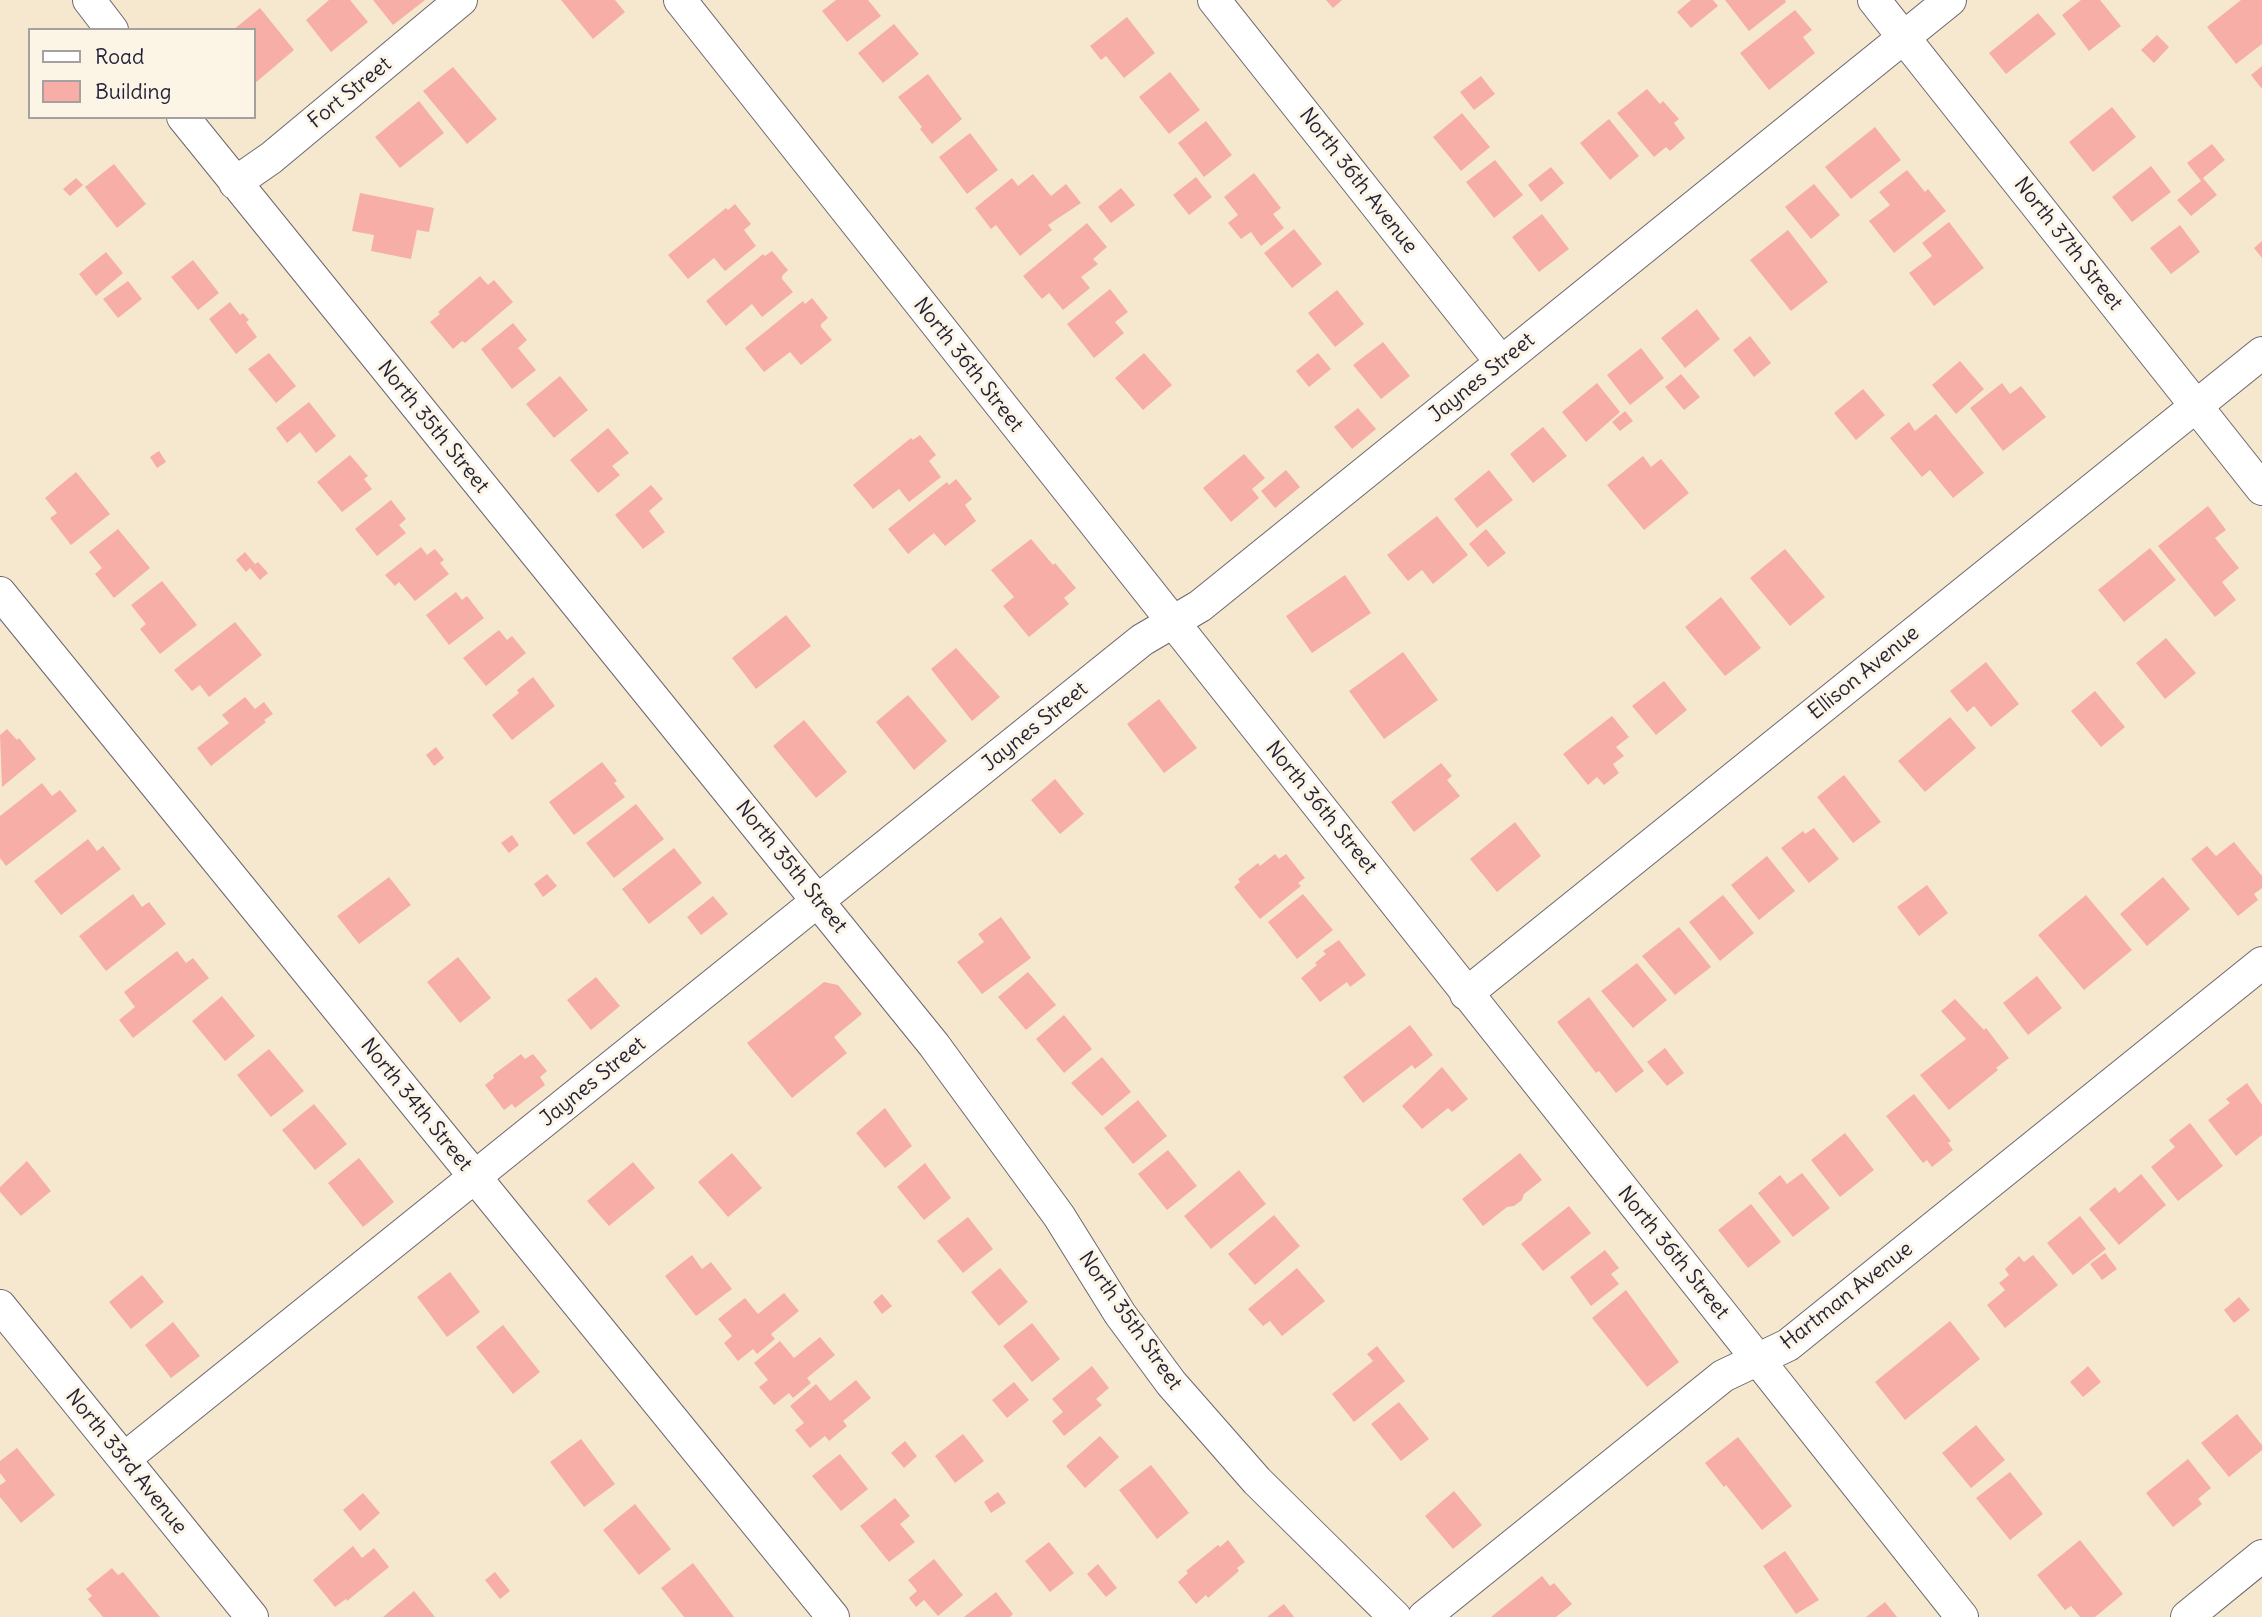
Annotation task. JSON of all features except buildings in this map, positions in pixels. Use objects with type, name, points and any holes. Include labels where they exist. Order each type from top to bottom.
[{"type":"street","points":[[89,0],[111,28]]},
{"type":"street","name":"Fort Street","points":[[236,183],[271,158],[461,0]]},
{"type":"street","name":"North 36th Street","points":[[680,0],[1362,859],[1465,994],[1962,1617]]},
{"type":"street","name":"North 36th Avenue","points":[[1214,0],[1501,362]]},
{"type":"street","name":"North 37th Street","points":[[1874,0],[2262,489]]},
{"type":"street","name":"Jaynes Street","points":[[124,1459],[1142,640],[1200,606],[1950,0]]},
{"type":"street","name":"North 35th Street","points":[[185,119],[934,1045],[1059,1216],[1120,1314],[1171,1383],[1257,1481],[1395,1617]]},
{"type":"street","name":"Ellison Avenue","points":[[1465,994],[2262,353]]},
{"type":"street","name":"North 34th Street","points":[[0,593],[833,1617]]},
{"type":"street","name":"Hartman Avenue","points":[[1424,1617],[1723,1376],[1788,1345],[2262,963]]},
{"type":"street","name":"North 33rd Avenue","points":[[0,1306],[252,1617]]},
{"type":"street","points":[[2187,1617],[2262,1556]]}]
